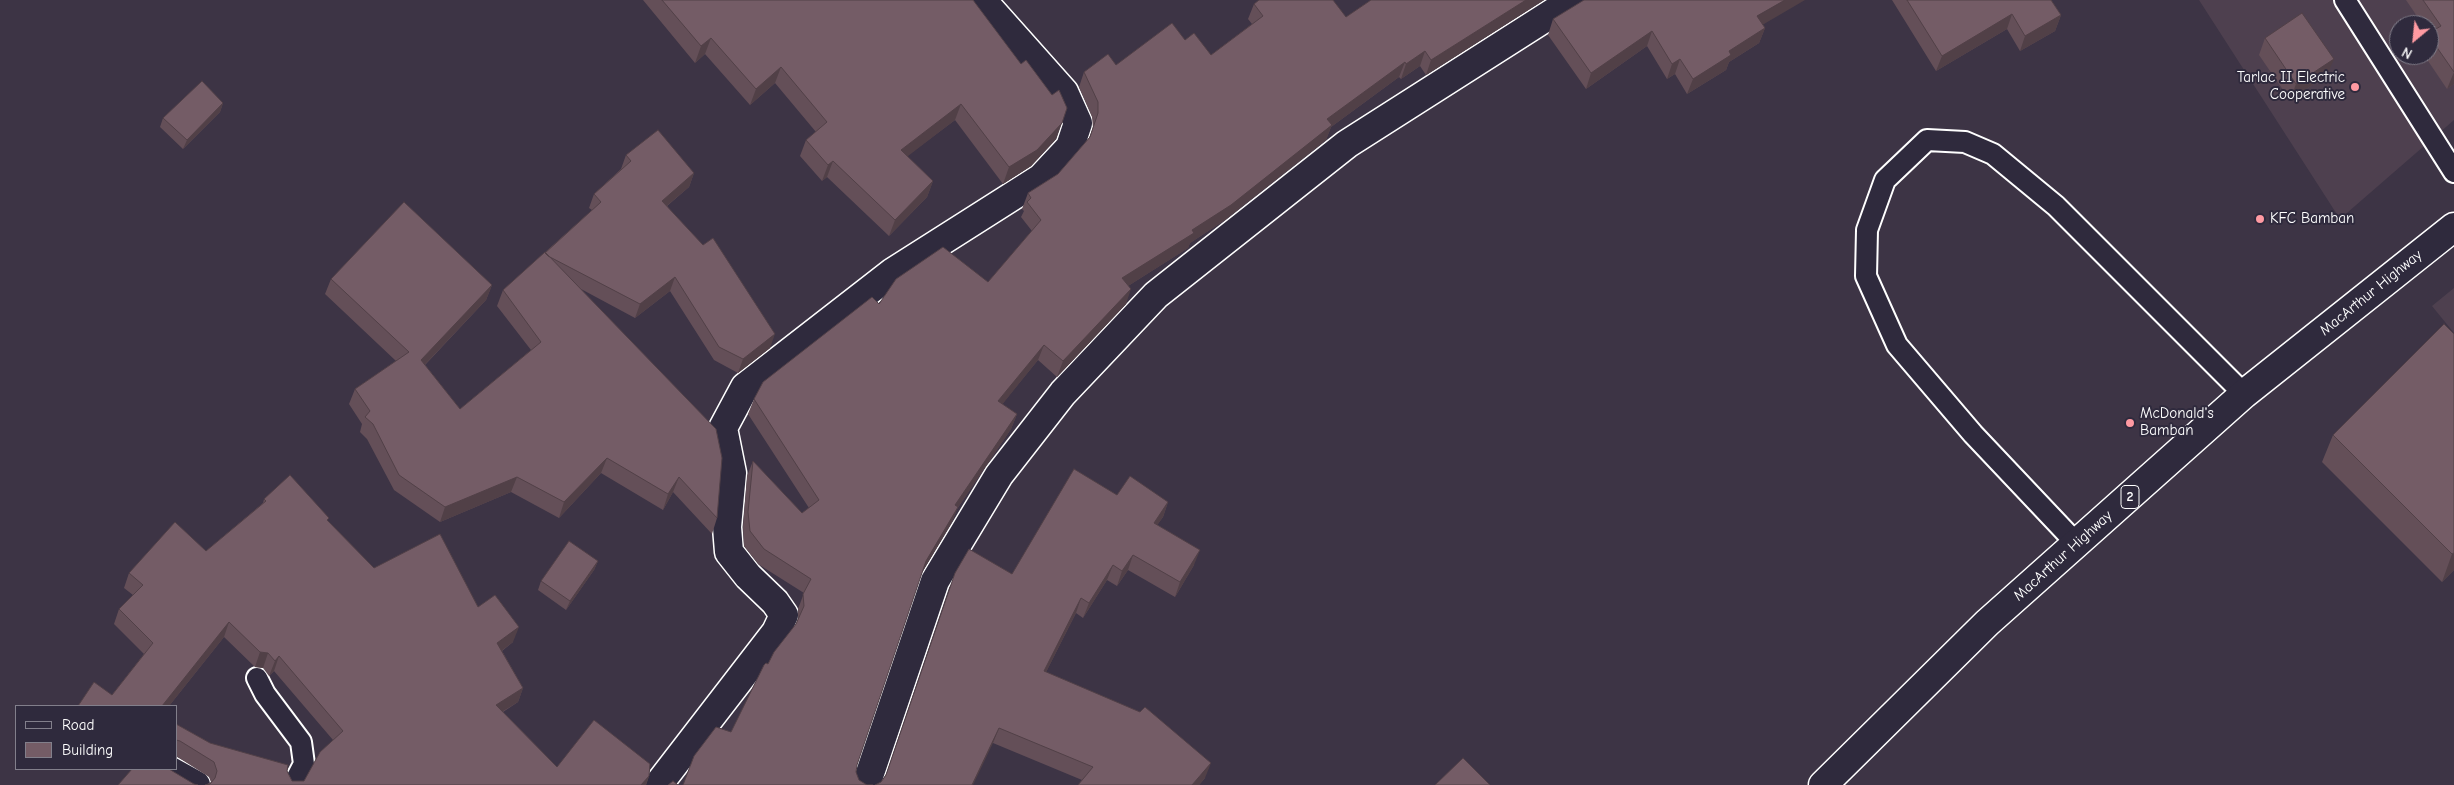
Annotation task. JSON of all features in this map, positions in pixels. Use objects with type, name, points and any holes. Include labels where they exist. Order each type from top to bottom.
[{"type":"main road","points":[[658,785],[776,632],[784,615],[775,602],[748,576],[729,552],[727,527],[732,473],[723,428],[745,387],[893,272],[1041,178],[1070,147],[1078,123],[1064,92],[982,0]]},
{"type":"main road","points":[[866,785],[935,582],[999,475],[1063,393],[1156,295],[1347,144],[1574,0]]},
{"type":"main road","name":"MacArthur Highway","points":[[1823,785],[1987,624],[2244,394],[2454,227]]},
{"type":"main road","points":[[169,770],[196,785]]},
{"type":"lane","points":[[2345,0],[2454,172]]},
{"type":"lane","points":[[2077,544],[1973,434],[1897,345],[1866,276],[1867,230],[1886,180],[1927,140],[1965,142],[1993,154],[2056,206],[2244,394]]},
{"type":"lane","points":[[257,678],[265,694],[301,742],[304,764],[294,785]]},
{"type":"shaded area","name":"Tarlac II Electric Cooperative","points":[[2199,0],[2454,0],[2454,120],[2340,219]]},
{"type":"shaded area","points":[[2454,288],[2454,333],[2432,306]]},
{"type":"building","points":[[662,0],[973,0],[1021,64],[1026,60],[1052,95],[1059,90],[1067,108],[1062,123],[1037,150],[1009,167],[961,104],[901,150],[933,181],[895,220],[833,161],[828,165],[806,140],[827,122],[781,67],[756,89],[711,38],[701,46]]},
{"type":"building","points":[[1259,0],[1333,0],[1346,17],[1371,0],[1526,0],[1431,60],[1425,51],[1406,64],[1405,62],[1327,119],[1332,125],[1231,205],[1192,230],[1194,233],[1122,278],[1131,289],[1063,361],[1044,345],[998,401],[1017,414],[955,505],[958,507],[926,561],[857,765],[856,772],[859,780],[867,785],[683,785],[694,756],[716,727],[731,732],[764,665],[768,664],[774,652],[796,624],[804,606],[803,594],[811,579],[764,549],[750,531],[748,512],[753,461],[802,513],[819,500],[754,399],[763,382],[872,297],[879,304],[896,279],[943,247],[988,282],[1041,220],[1027,202],[1031,198],[1028,193],[1058,174],[1090,137],[1098,113],[1098,102],[1084,72],[1108,54],[1116,65],[1172,23],[1185,40],[1194,33],[1211,55],[1263,16],[1254,4]]},
{"type":"building","points":[[1584,0],[1785,0],[1757,16],[1765,28],[1729,51],[1731,55],[1693,79],[1680,59],[1672,64],[1652,31],[1591,73],[1553,19]]},
{"type":"building","points":[[1907,0],[2051,0],[2061,15],[2025,36],[2012,14],[1942,56]]},
{"type":"building","points":[[2423,0],[2454,0],[2454,72],[2439,50],[2439,27],[2441,26],[2439,15],[2433,15]]},
{"type":"building","points":[[2302,13],[2334,59],[2296,84],[2265,38]]},
{"type":"building","points":[[202,81],[223,103],[187,140],[163,118]]},
{"type":"building","points":[[658,130],[694,173],[662,201],[703,245],[713,238],[775,334],[743,359],[719,347],[675,277],[640,304],[545,253],[601,202],[594,194],[631,161],[626,155]]},
{"type":"building","points":[[404,202],[492,285],[421,360],[460,409],[541,342],[503,290],[545,252],[716,429],[722,458],[717,518],[679,477],[668,494],[607,458],[564,502],[517,477],[445,507],[399,475],[373,424],[365,417],[370,411],[355,389],[409,352],[331,279]]},
{"type":"building","points":[[2444,324],[2454,334],[2454,553],[2452,554],[2333,435]]},
{"type":"building","points":[[1074,469],[1117,495],[1130,476],[1168,502],[1154,523],[1200,550],[1180,582],[1133,555],[1122,571],[1113,565],[1089,603],[1081,598],[1044,671],[1140,712],[1145,707],[1211,763],[1192,785],[1078,785],[1093,767],[999,728],[972,785],[875,785],[881,782],[886,775],[955,573],[969,549],[1012,574]]},
{"type":"building","points":[[290,475],[329,518],[327,520],[374,568],[440,534],[478,607],[495,595],[519,627],[497,643],[523,688],[496,705],[557,767],[594,720],[650,764],[649,776],[641,785],[205,785],[210,784],[215,778],[217,771],[214,762],[178,740],[178,725],[210,743],[288,765],[287,771],[292,781],[304,781],[320,752],[343,731],[279,656],[275,661],[268,653],[260,652],[229,622],[163,705],[79,705],[94,682],[112,695],[153,643],[119,609],[143,585],[129,573],[175,522],[206,551],[266,501],[264,499]]},
{"type":"building","points":[[569,541],[598,561],[570,601],[541,581]]},
{"type":"building","points":[[1463,758],[1490,785],[1435,785]]},
{"type":"building","points":[[131,770],[171,770],[198,785],[118,785]]},
{"type":"building","points":[[673,781],[678,785],[668,785]]},
{"type":"place","name":"Tarlac II Electric Cooperative","points":[[2355,87]]},
{"type":"place","name":"KFC Bamban","points":[[2260,219]]},
{"type":"place","name":"McDonald's Bamban","points":[[2130,423]]}]
